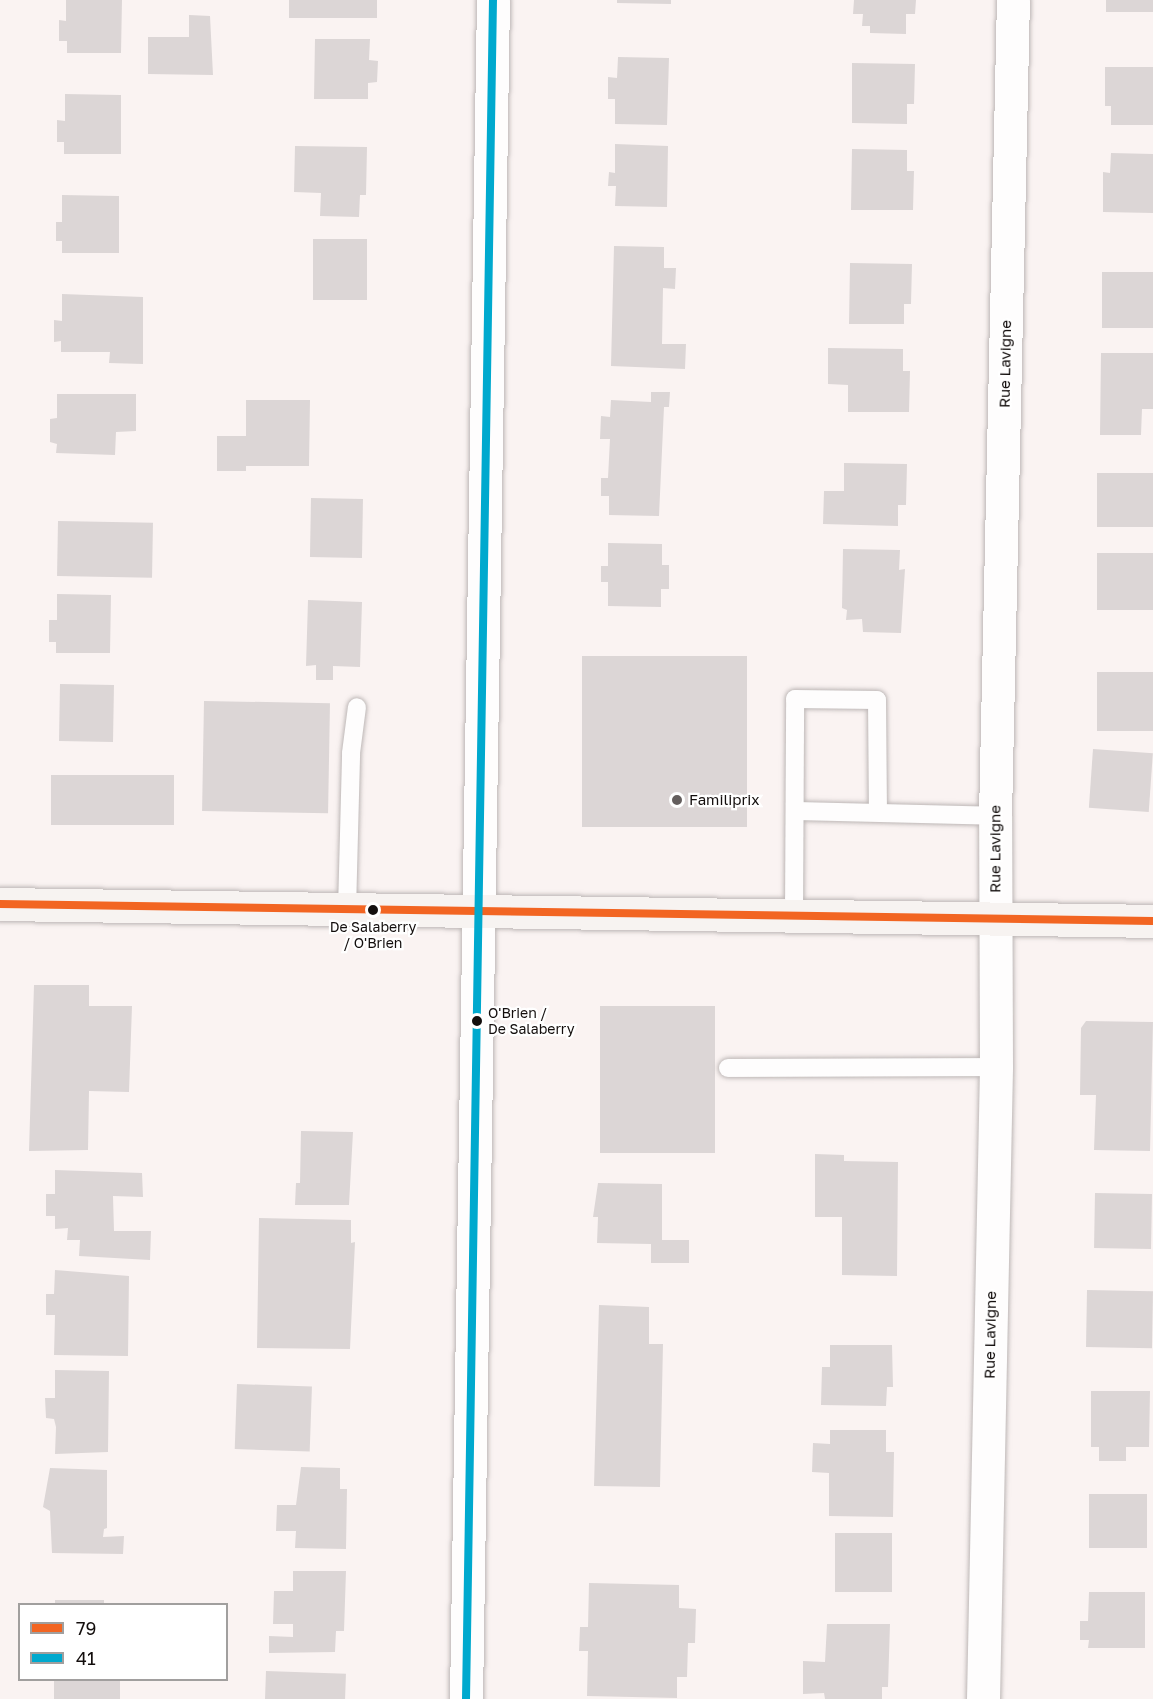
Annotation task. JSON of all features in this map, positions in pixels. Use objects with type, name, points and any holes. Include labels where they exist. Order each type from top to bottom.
[{"type":"main road","points":[[0,904],[477,913],[1153,921]]},
{"type":"street","points":[[466,1699],[493,0]]},
{"type":"street","name":"Rue Lavigne","points":[[983,1699],[996,1067],[995,816],[1013,0]]},
{"type":"lane","points":[[794,917],[795,699],[877,700],[878,812]]},
{"type":"lane","points":[[346,910],[351,753],[357,707]]},
{"type":"lane","points":[[795,811],[995,816]]},
{"type":"lane","points":[[728,1068],[996,1067]]},
{"type":"building","points":[[66,0],[122,0],[121,53],[67,53],[67,41],[59,41],[59,20],[66,21]]},
{"type":"building","points":[[289,0],[377,0],[377,18],[289,18]]},
{"type":"building","points":[[617,0],[671,0],[671,4],[617,3]]},
{"type":"building","points":[[854,0],[916,0],[915,14],[906,14],[906,34],[870,33],[870,26],[862,26],[863,14],[853,14]]},
{"type":"building","points":[[1106,0],[1153,0],[1153,12],[1106,12]]},
{"type":"building","points":[[189,15],[210,16],[213,75],[148,74],[148,37],[189,37]]},
{"type":"building","points":[[315,39],[370,39],[369,60],[378,61],[377,82],[368,83],[368,99],[314,99]]},
{"type":"building","points":[[618,57],[669,58],[667,125],[615,124],[615,99],[608,99],[608,77],[617,78]]},
{"type":"building","points":[[852,63],[915,64],[914,104],[907,104],[907,124],[852,123]]},
{"type":"building","points":[[1105,67],[1153,67],[1153,125],[1111,125],[1111,106],[1105,106]]},
{"type":"building","points":[[65,94],[121,95],[121,154],[64,154],[64,142],[57,142],[57,120],[65,121]]},
{"type":"building","points":[[615,144],[668,146],[667,207],[615,206],[616,186],[608,186],[609,172],[615,173]]},
{"type":"building","points":[[295,146],[367,147],[366,195],[360,195],[359,217],[320,216],[321,193],[294,192]]},
{"type":"building","points":[[852,149],[907,150],[907,171],[914,171],[913,210],[851,210]]},
{"type":"building","points":[[1111,153],[1153,154],[1153,213],[1103,212],[1103,172],[1110,173]]},
{"type":"building","points":[[62,195],[119,196],[119,253],[62,253],[62,241],[56,241],[56,222],[62,222]]},
{"type":"building","points":[[313,239],[367,239],[367,300],[313,300]]},
{"type":"building","points":[[614,246],[664,247],[664,268],[676,268],[675,289],[663,288],[662,344],[686,344],[685,369],[611,366]]},
{"type":"building","points":[[850,263],[912,264],[911,304],[904,304],[904,324],[849,324]]},
{"type":"building","points":[[1102,272],[1153,272],[1153,328],[1102,328]]},
{"type":"building","points":[[62,294],[143,297],[143,364],[109,363],[110,352],[61,352],[61,341],[54,342],[54,320],[62,321]]},
{"type":"building","points":[[828,348],[903,349],[903,371],[910,371],[909,412],[848,412],[848,385],[828,384]]},
{"type":"building","points":[[1101,353],[1153,353],[1153,409],[1142,409],[1141,435],[1100,435]]},
{"type":"building","points":[[651,392],[670,392],[669,407],[664,407],[659,516],[609,515],[609,496],[601,496],[601,478],[608,478],[610,439],[600,439],[601,416],[610,417],[611,400],[651,402]]},
{"type":"building","points":[[57,394],[136,394],[136,431],[116,432],[115,455],[56,453],[57,444],[50,442],[50,419],[57,418]]},
{"type":"building","points":[[246,400],[310,400],[309,466],[246,466],[246,471],[217,471],[217,436],[246,436]]},
{"type":"building","points":[[844,463],[907,464],[906,505],[898,505],[898,526],[823,524],[824,491],[844,491]]},
{"type":"building","points":[[1097,473],[1153,473],[1153,527],[1097,527]]},
{"type":"building","points":[[311,498],[363,499],[362,558],[310,557]]},
{"type":"building","points":[[58,521],[153,523],[152,578],[57,576]]},
{"type":"building","points":[[608,543],[662,544],[662,565],[669,565],[669,589],[661,589],[661,607],[608,606],[608,582],[601,582],[601,566],[608,566]]},
{"type":"building","points":[[843,549],[900,550],[899,570],[905,569],[901,633],[863,632],[862,619],[846,620],[847,610],[842,608]]},
{"type":"building","points":[[1097,553],[1153,553],[1153,610],[1097,610]]},
{"type":"building","points":[[57,594],[111,595],[110,653],[56,653],[56,642],[49,642],[49,620],[57,620]]},
{"type":"building","points":[[308,600],[362,602],[360,667],[333,666],[333,680],[316,680],[316,665],[306,666]]},
{"type":"building","points":[[582,656],[747,656],[747,827],[582,827]]},
{"type":"building","points":[[1097,672],[1153,672],[1153,731],[1097,731]]},
{"type":"building","points":[[60,684],[114,685],[113,742],[59,741]]},
{"type":"building","points":[[204,701],[330,703],[328,813],[202,811]]},
{"type":"building","points":[[1093,749],[1153,753],[1149,812],[1089,808]]},
{"type":"building","points":[[51,775],[174,775],[174,825],[51,825]]},
{"type":"building","points":[[34,985],[89,985],[89,1006],[132,1006],[129,1092],[89,1091],[88,1150],[29,1151]]},
{"type":"building","points":[[600,1006],[715,1006],[715,1153],[600,1153]]},
{"type":"building","points":[[1086,1021],[1153,1022],[1150,1151],[1094,1150],[1096,1095],[1080,1095],[1081,1028]]},
{"type":"building","points":[[301,1131],[353,1132],[349,1205],[295,1205],[296,1183],[300,1183]]},
{"type":"building","points":[[815,1154],[844,1155],[844,1161],[898,1162],[897,1276],[842,1275],[842,1217],[815,1217]]},
{"type":"building","points":[[55,1170],[142,1173],[143,1197],[113,1196],[114,1231],[151,1231],[150,1260],[79,1256],[80,1240],[67,1240],[68,1228],[55,1229],[55,1216],[46,1216],[46,1194],[55,1194]]},
{"type":"building","points":[[598,1183],[662,1184],[662,1240],[689,1240],[689,1263],[651,1263],[651,1244],[597,1243],[598,1217],[593,1217]]},
{"type":"building","points":[[1095,1193],[1152,1194],[1151,1249],[1094,1248]]},
{"type":"building","points":[[259,1218],[351,1220],[351,1243],[355,1242],[350,1349],[257,1348]]},
{"type":"building","points":[[55,1270],[129,1276],[128,1356],[54,1355],[55,1315],[46,1315],[46,1294],[54,1294]]},
{"type":"building","points":[[1087,1290],[1153,1291],[1152,1348],[1086,1347]]},
{"type":"building","points":[[599,1305],[649,1307],[649,1344],[663,1344],[660,1487],[594,1486]]},
{"type":"building","points":[[830,1345],[892,1345],[893,1387],[887,1387],[886,1406],[821,1405],[822,1367],[830,1367]]},
{"type":"building","points":[[55,1370],[109,1371],[108,1452],[55,1454],[56,1427],[54,1419],[46,1418],[45,1398],[55,1398]]},
{"type":"building","points":[[237,1384],[312,1387],[310,1452],[235,1449]]},
{"type":"building","points":[[1091,1391],[1150,1391],[1149,1447],[1126,1447],[1126,1461],[1099,1461],[1099,1447],[1091,1447]]},
{"type":"building","points":[[830,1430],[886,1430],[886,1452],[894,1452],[893,1517],[829,1516],[829,1473],[812,1472],[813,1443],[830,1444]]},
{"type":"building","points":[[301,1467],[340,1468],[340,1489],[347,1489],[346,1549],[295,1548],[296,1531],[276,1531],[277,1505],[296,1505]]},
{"type":"building","points":[[50,1468],[107,1470],[107,1528],[104,1529],[103,1537],[124,1536],[123,1554],[52,1553],[50,1511],[43,1507]]},
{"type":"building","points":[[1089,1494],[1147,1494],[1147,1548],[1089,1548]]},
{"type":"building","points":[[835,1533],[892,1533],[892,1592],[835,1592]]},
{"type":"building","points":[[293,1571],[346,1571],[344,1631],[336,1631],[335,1652],[269,1653],[269,1636],[293,1637],[293,1624],[273,1624],[274,1591],[293,1591]]},
{"type":"building","points":[[589,1583],[679,1585],[679,1608],[696,1609],[695,1643],[688,1643],[687,1677],[677,1677],[677,1698],[587,1696],[588,1651],[579,1651],[580,1627],[588,1627]]},
{"type":"building","points":[[1089,1592],[1145,1592],[1145,1648],[1088,1648],[1089,1640],[1080,1640],[1080,1621],[1088,1621]]},
{"type":"building","points":[[55,1600],[104,1600],[104,1603],[55,1603]]},
{"type":"building","points":[[827,1624],[890,1624],[888,1687],[882,1687],[882,1699],[825,1699],[824,1693],[803,1694],[803,1661],[825,1662]]},
{"type":"building","points":[[266,1671],[346,1674],[345,1699],[265,1699]]},
{"type":"building","points":[[54,1681],[120,1681],[120,1699],[54,1699]]},
{"type":"transit line","name":"41","points":[[466,1699],[493,0]]},
{"type":"transit line","name":"79","points":[[0,904],[1153,921]]},
{"type":"place","name":"Familiprix","points":[[677,800]]},
{"type":"place","name":"De Salaberry / O'Brien","points":[[373,910]]},
{"type":"place","name":"O'Brien / De Salaberry","points":[[477,1021]]}]
